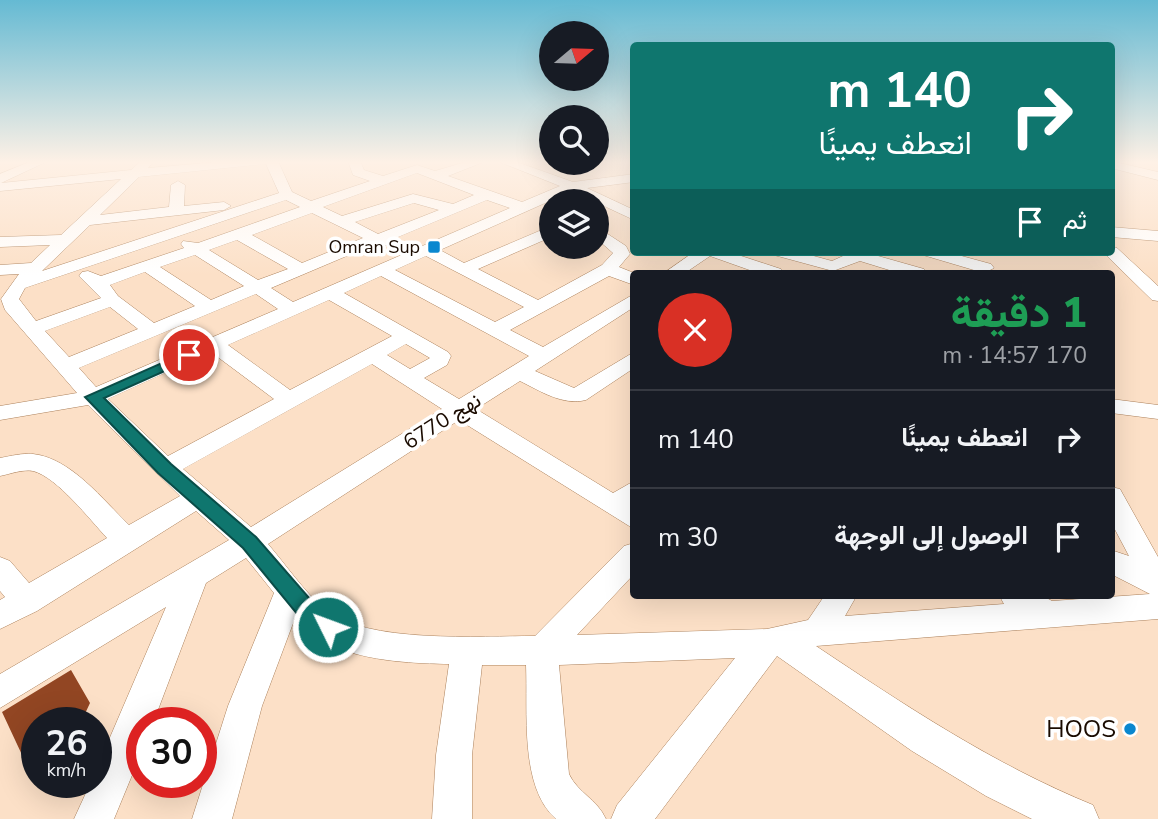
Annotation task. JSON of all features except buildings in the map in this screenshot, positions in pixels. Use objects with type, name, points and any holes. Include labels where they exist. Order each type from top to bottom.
[{"type":"street","points":[[9,294],[108,199]]},
{"type":"street","points":[[174,199],[176,212]]},
{"type":"street","points":[[9,294],[74,267],[275,199]]},
{"type":"street","points":[[296,199],[378,239],[464,270],[538,307]]},
{"type":"street","points":[[99,283],[335,199]]},
{"type":"street","points":[[343,221],[409,199]]},
{"type":"street","points":[[419,199],[502,217]]},
{"type":"street","points":[[65,366],[299,268],[476,199]]},
{"type":"street","points":[[501,199],[524,208]]},
{"type":"street","points":[[599,199],[630,214]]},
{"type":"street","points":[[85,221],[270,201]]},
{"type":"street","points":[[0,413],[93,397],[502,217],[539,203]]},
{"type":"street","points":[[1115,232],[1158,236]]},
{"type":"street","points":[[172,234],[293,310]]},
{"type":"street","points":[[239,234],[299,268]]},
{"type":"street","points":[[464,270],[539,236]]},
{"type":"street","points":[[0,243],[65,240]]},
{"type":"street","points":[[495,330],[608,269],[622,254],[609,240]]},
{"type":"street","points":[[1115,255],[1158,296]]},
{"type":"street","points":[[678,270],[699,256]]},
{"type":"street","points":[[725,256],[766,270]]},
{"type":"street","points":[[794,256],[833,267],[849,256]]},
{"type":"street","points":[[859,256],[908,270]]},
{"type":"street","points":[[941,256],[984,270]]},
{"type":"street","points":[[147,266],[208,306]]},
{"type":"street","points":[[74,267],[99,283],[112,300],[151,330]]},
{"type":"street","points":[[0,270],[36,268]]},
{"type":"street","points":[[608,269],[630,278]]},
{"type":"street","points":[[382,270],[545,356]]},
{"type":"street","points":[[330,293],[442,358],[409,378]]},
{"type":"street","points":[[9,294],[32,329],[93,397],[165,468],[250,542],[314,619],[341,635],[406,649],[542,651],[773,642],[818,632],[1158,606]]},
{"type":"street","points":[[32,329],[112,300]]},
{"type":"street","name":"نهج 6770","points":[[0,692],[250,542],[630,302]]},
{"type":"street","points":[[165,468],[405,337]]},
{"type":"street","points":[[213,344],[289,400]]},
{"type":"street","points":[[372,355],[627,505]]},
{"type":"street","points":[[520,372],[560,392],[578,396],[630,361]]},
{"type":"street","points":[[1115,407],[1158,412]]},
{"type":"street","points":[[0,467],[32,463],[43,465],[77,492],[127,541]]},
{"type":"street","points":[[0,617],[198,498]]},
{"type":"street","points":[[1115,503],[1158,584]]},
{"type":"street","points":[[586,819],[559,796],[550,777],[542,651],[630,558]]},
{"type":"street","points":[[1115,563],[1158,584]]},
{"type":"street","points":[[0,569],[26,602]]},
{"type":"street","points":[[94,819],[154,681],[193,577]]},
{"type":"street","points":[[212,819],[245,706],[290,590]]},
{"type":"street","points":[[818,632],[839,599]]},
{"type":"street","points":[[1021,599],[1049,614]]},
{"type":"street","points":[[631,819],[773,642]]},
{"type":"street","points":[[773,642],[982,776],[1028,800],[1079,819]]},
{"type":"street","points":[[452,819],[454,755],[467,650]]},
{"type":"place","name":"Omran Sup","points":[[434,247]]},
{"type":"place","name":"HOOS","points":[[1130,729]]},
{"type":"route","points":[[189,355],[93,397],[165,468],[250,542],[314,619],[328,627]]}]
